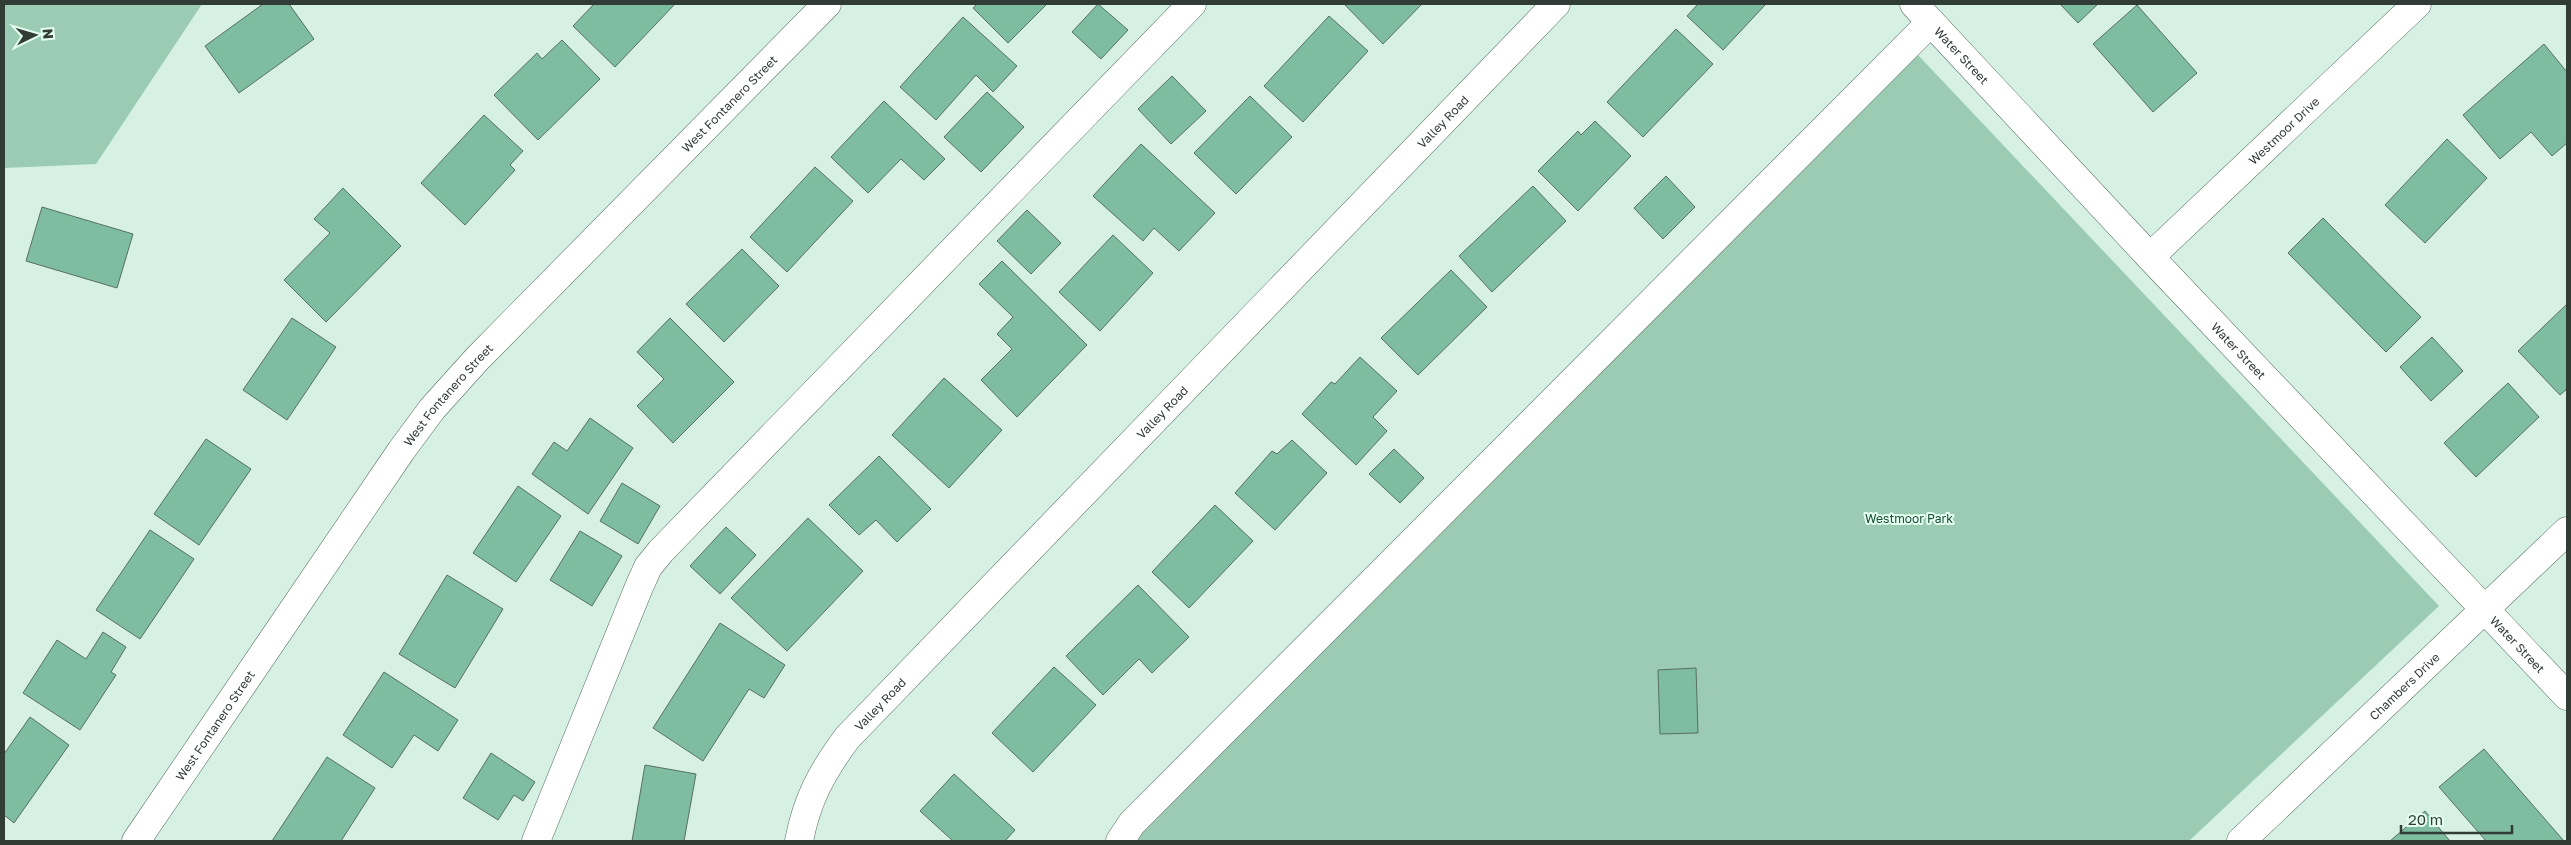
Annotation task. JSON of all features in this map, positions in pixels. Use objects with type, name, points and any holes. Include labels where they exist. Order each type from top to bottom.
[{"type":"street","name":"West Fontanero Street","points":[[136,841],[400,451],[432,409],[483,353],[827,4]]},
{"type":"street","points":[[536,841],[639,586],[648,567],[656,556],[1192,4]]},
{"type":"street","name":"Valley Road","points":[[799,841],[811,797],[821,775],[848,738],[1556,4]]},
{"type":"street","name":"Westmoor Drive","points":[[2150,257],[2417,4]]},
{"type":"street","points":[[1120,841],[1132,823],[1922,13]]},
{"type":"street","name":"Water Street","points":[[1922,13],[2150,257],[2567,696]]},
{"type":"street","name":"Chambers Drive","points":[[2241,841],[2567,530]]},
{"type":"green space","points":[[4,4],[202,4],[96,164],[4,168]]},
{"type":"green space","name":"Westmoor Park","points":[[1918,55],[2439,606],[2189,841],[1132,841],[1154,811]]},
{"type":"building","points":[[263,4],[289,4],[314,39],[239,93],[205,46]]},
{"type":"building","points":[[594,4],[675,4],[615,67],[573,26]]},
{"type":"building","points":[[977,4],[1047,4],[1008,43],[973,8]]},
{"type":"building","points":[[1098,4],[1128,30],[1101,59],[1072,32]]},
{"type":"building","points":[[1344,4],[1422,4],[1383,44]]},
{"type":"building","points":[[1698,4],[1766,4],[1723,50],[1687,16]]},
{"type":"building","points":[[2060,4],[2098,4],[2078,23]]},
{"type":"building","points":[[2137,5],[2197,73],[2153,112],[2093,44]]},
{"type":"building","points":[[1329,16],[1368,51],[1303,122],[1264,86]]},
{"type":"building","points":[[963,17],[1017,66],[993,92],[976,75],[936,120],[900,87]]},
{"type":"building","points":[[1676,29],[1713,64],[1643,137],[1607,102]]},
{"type":"building","points":[[562,40],[600,79],[538,140],[494,95],[537,53],[542,59]]},
{"type":"building","points":[[2544,44],[2567,72],[2567,143],[2552,156],[2531,132],[2500,159],[2463,115]]},
{"type":"building","points":[[1172,76],[1206,111],[1171,144],[1138,109]]},
{"type":"building","points":[[987,92],[1024,127],[981,172],[944,137]]},
{"type":"building","points":[[1250,96],[1292,137],[1236,194],[1194,153]]},
{"type":"building","points":[[884,101],[945,159],[924,180],[901,159],[868,193],[831,157]]},
{"type":"building","points":[[484,115],[523,151],[510,165],[515,170],[465,225],[421,183]]},
{"type":"building","points":[[1595,121],[1631,156],[1578,211],[1538,171],[1578,131],[1581,135]]},
{"type":"building","points":[[2447,139],[2487,178],[2425,243],[2385,205]]},
{"type":"building","points":[[1141,144],[1215,213],[1179,251],[1154,228],[1143,241],[1093,196]]},
{"type":"building","points":[[815,167],[853,201],[787,272],[750,237]]},
{"type":"building","points":[[1666,176],[1695,207],[1663,239],[1634,208]]},
{"type":"building","points":[[1533,186],[1566,221],[1492,292],[1459,256]]},
{"type":"building","points":[[343,188],[401,246],[326,322],[284,280],[330,233],[314,219]]},
{"type":"building","points":[[42,207],[133,234],[117,288],[26,261]]},
{"type":"building","points":[[1027,210],[1061,243],[1031,274],[997,241]]},
{"type":"building","points":[[2323,218],[2421,317],[2386,352],[2288,253]]},
{"type":"building","points":[[1113,235],[1153,273],[1100,331],[1059,292]]},
{"type":"building","points":[[742,249],[779,286],[724,342],[686,304]]},
{"type":"building","points":[[1002,261],[1087,345],[1017,417],[981,380],[1012,349],[997,334],[1013,317],[979,284]]},
{"type":"building","points":[[1451,270],[1487,307],[1418,375],[1381,338]]},
{"type":"building","points":[[2567,304],[2567,389],[2560,395],[2518,351]]},
{"type":"building","points":[[292,318],[336,347],[287,420],[243,390]]},
{"type":"building","points":[[670,318],[734,382],[673,443],[637,406],[664,379],[637,352]]},
{"type":"building","points":[[2432,337],[2463,371],[2431,401],[2400,367]]},
{"type":"building","points":[[1360,357],[1397,391],[1373,417],[1387,431],[1356,465],[1302,414],[1331,382],[1335,384]]},
{"type":"building","points":[[944,378],[1002,430],[949,488],[892,435]]},
{"type":"building","points":[[2508,383],[2539,417],[2476,477],[2444,443]]},
{"type":"building","points":[[590,418],[633,448],[588,514],[532,474],[554,442],[567,451]]},
{"type":"building","points":[[206,439],[251,469],[199,545],[154,514]]},
{"type":"building","points":[[1292,440],[1327,473],[1275,530],[1235,493],[1272,451],[1277,454]]},
{"type":"building","points":[[1394,449],[1424,478],[1400,503],[1369,474]]},
{"type":"building","points":[[879,456],[931,509],[897,542],[876,520],[859,535],[829,505]]},
{"type":"building","points":[[622,483],[660,506],[638,544],[600,521]]},
{"type":"building","points":[[518,486],[561,516],[516,582],[473,553]]},
{"type":"building","points":[[1215,505],[1253,541],[1189,608],[1152,572]]},
{"type":"building","points":[[808,518],[863,571],[787,651],[731,598]]},
{"type":"building","points":[[726,527],[756,555],[720,594],[690,566]]},
{"type":"building","points":[[150,530],[194,559],[140,639],[96,610]]},
{"type":"building","points":[[580,531],[622,556],[592,606],[550,580]]},
{"type":"building","points":[[447,575],[503,609],[455,688],[399,654]]},
{"type":"building","points":[[1138,585],[1189,637],[1152,673],[1139,659],[1103,695],[1066,656]]},
{"type":"building","points":[[720,623],[785,665],[764,698],[749,689],[703,761],[653,728]]},
{"type":"building","points":[[103,632],[126,647],[111,672],[116,675],[80,730],[23,693],[57,640],[86,659]]},
{"type":"building","points":[[1054,667],[1096,705],[1033,772],[992,733]]},
{"type":"building","points":[[1696,668],[1698,733],[1660,734],[1658,670]]},
{"type":"building","points":[[384,672],[458,720],[438,751],[414,735],[392,768],[343,735]]},
{"type":"building","points":[[30,717],[69,745],[14,823],[4,815],[4,754]]},
{"type":"building","points":[[2484,749],[2564,841],[2486,841],[2439,787]]},
{"type":"building","points":[[491,753],[535,782],[523,801],[514,795],[498,820],[463,798]]},
{"type":"building","points":[[327,757],[375,788],[341,841],[272,841]]},
{"type":"building","points":[[645,765],[696,774],[684,841],[632,841]]},
{"type":"building","points":[[954,774],[1015,830],[1005,841],[953,841],[920,811]]},
{"type":"building","points":[[2425,811],[2450,841],[2390,841]]}]
